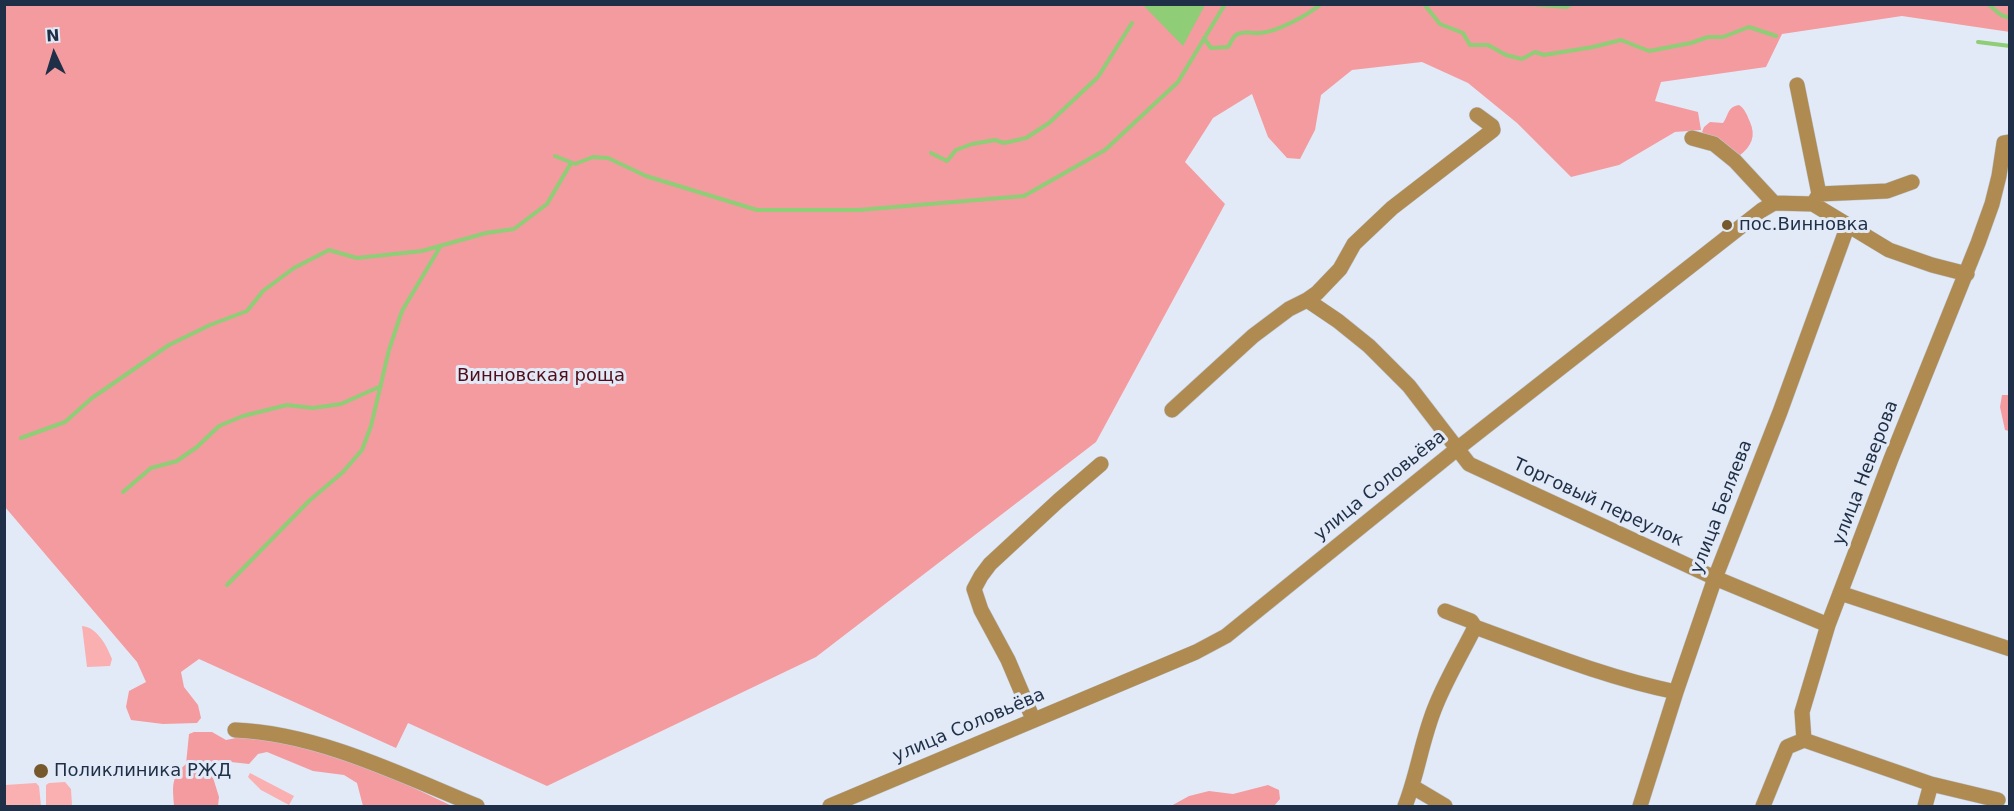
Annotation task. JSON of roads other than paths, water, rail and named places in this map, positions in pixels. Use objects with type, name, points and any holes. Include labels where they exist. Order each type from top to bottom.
[{"type":"street","points":[[1797,85],[1816,199],[1848,225],[1889,250],[1967,274]]},
{"type":"street","points":[[1172,410],[1253,336],[1289,309],[1307,300],[1340,269],[1354,244],[1392,208],[1493,130],[1492,126],[1477,115]]},
{"type":"street","points":[[1692,138],[1714,144],[1735,161],[1774,203],[1887,191],[1912,182]]},
{"type":"street","name":"улица Неверова","points":[[1804,740],[1802,712],[1828,625],[1891,459],[1967,274],[1992,204],[2007,143]]},
{"type":"street","name":"улица Соловьёва","points":[[830,807],[1033,719],[1196,652],[1226,636],[1457,449],[1762,210],[1774,203]]},
{"type":"street","name":"улица Беляева","points":[[1640,807],[1715,578],[1780,412],[1848,225]]},
{"type":"street","name":"Торговый переулок","points":[[1307,300],[1369,346],[1401,378],[1443,428],[1469,464],[1715,578],[1828,625]]},
{"type":"street","points":[[1033,719],[1008,660],[981,610],[974,589],[981,576],[998,556],[1101,464]]},
{"type":"street","points":[[1840,593],[2010,649]]},
{"type":"street","points":[[1445,611],[1471,621],[1475,627],[1611,676],[1676,692]]},
{"type":"street","points":[[1405,807],[1413,787],[1422,745],[1436,705],[1475,627]]},
{"type":"street","points":[[236,730],[266,732],[364,758],[477,807]]},
{"type":"street","points":[[1763,807],[1786,747],[1804,740],[1931,784],[2002,800]]},
{"type":"street","points":[[1925,807],[1931,784]]},
{"type":"street","points":[[1413,787],[1445,807]]},
{"type":"waterway","points":[[555,156],[575,164],[593,157],[608,158],[646,176],[757,210],[859,210],[1024,196],[1105,150],[1178,82],[1225,4]]},
{"type":"waterway","points":[[1204,38],[1211,48],[1228,47],[1236,35],[1245,32],[1260,33],[1275,30],[1300,18],[1321,4]]},
{"type":"waterway","points":[[1424,4],[1440,24],[1463,33],[1470,45],[1488,45],[1506,55],[1522,59],[1535,52],[1544,55],[1621,40],[1649,51],[1691,43],[1708,37],[1723,37],[1749,27],[1776,36]]},
{"type":"waterway","points":[[1531,4],[1566,7],[1572,4]]},
{"type":"waterway","points":[[1988,4],[2001,15],[2010,18]]},
{"type":"waterway","points":[[931,153],[947,161],[956,150],[972,144],[995,140],[1004,143],[1026,138],[1049,123],[1098,77],[1132,23]]},
{"type":"waterway","points":[[1978,42],[2010,46]]},
{"type":"waterway","points":[[21,438],[65,422],[92,398],[169,345],[210,325],[247,311],[263,291],[294,268],[329,250],[357,258],[422,251],[486,233],[514,229],[547,204],[571,163]]},
{"type":"waterway","points":[[227,585],[309,501],[343,472],[362,450],[371,426],[389,350],[402,311],[440,247]]},
{"type":"waterway","points":[[123,492],[151,468],[177,461],[197,447],[219,426],[243,416],[287,405],[313,408],[341,404],[381,386]]},
{"type":"place","name":"пос.Винновка","points":[[1727,225]]},
{"type":"place","name":"Поликлиника РЖД","points":[[41,771]]},
{"type":"park label","name":"Винновская роща","points":[[541,376]]}]
